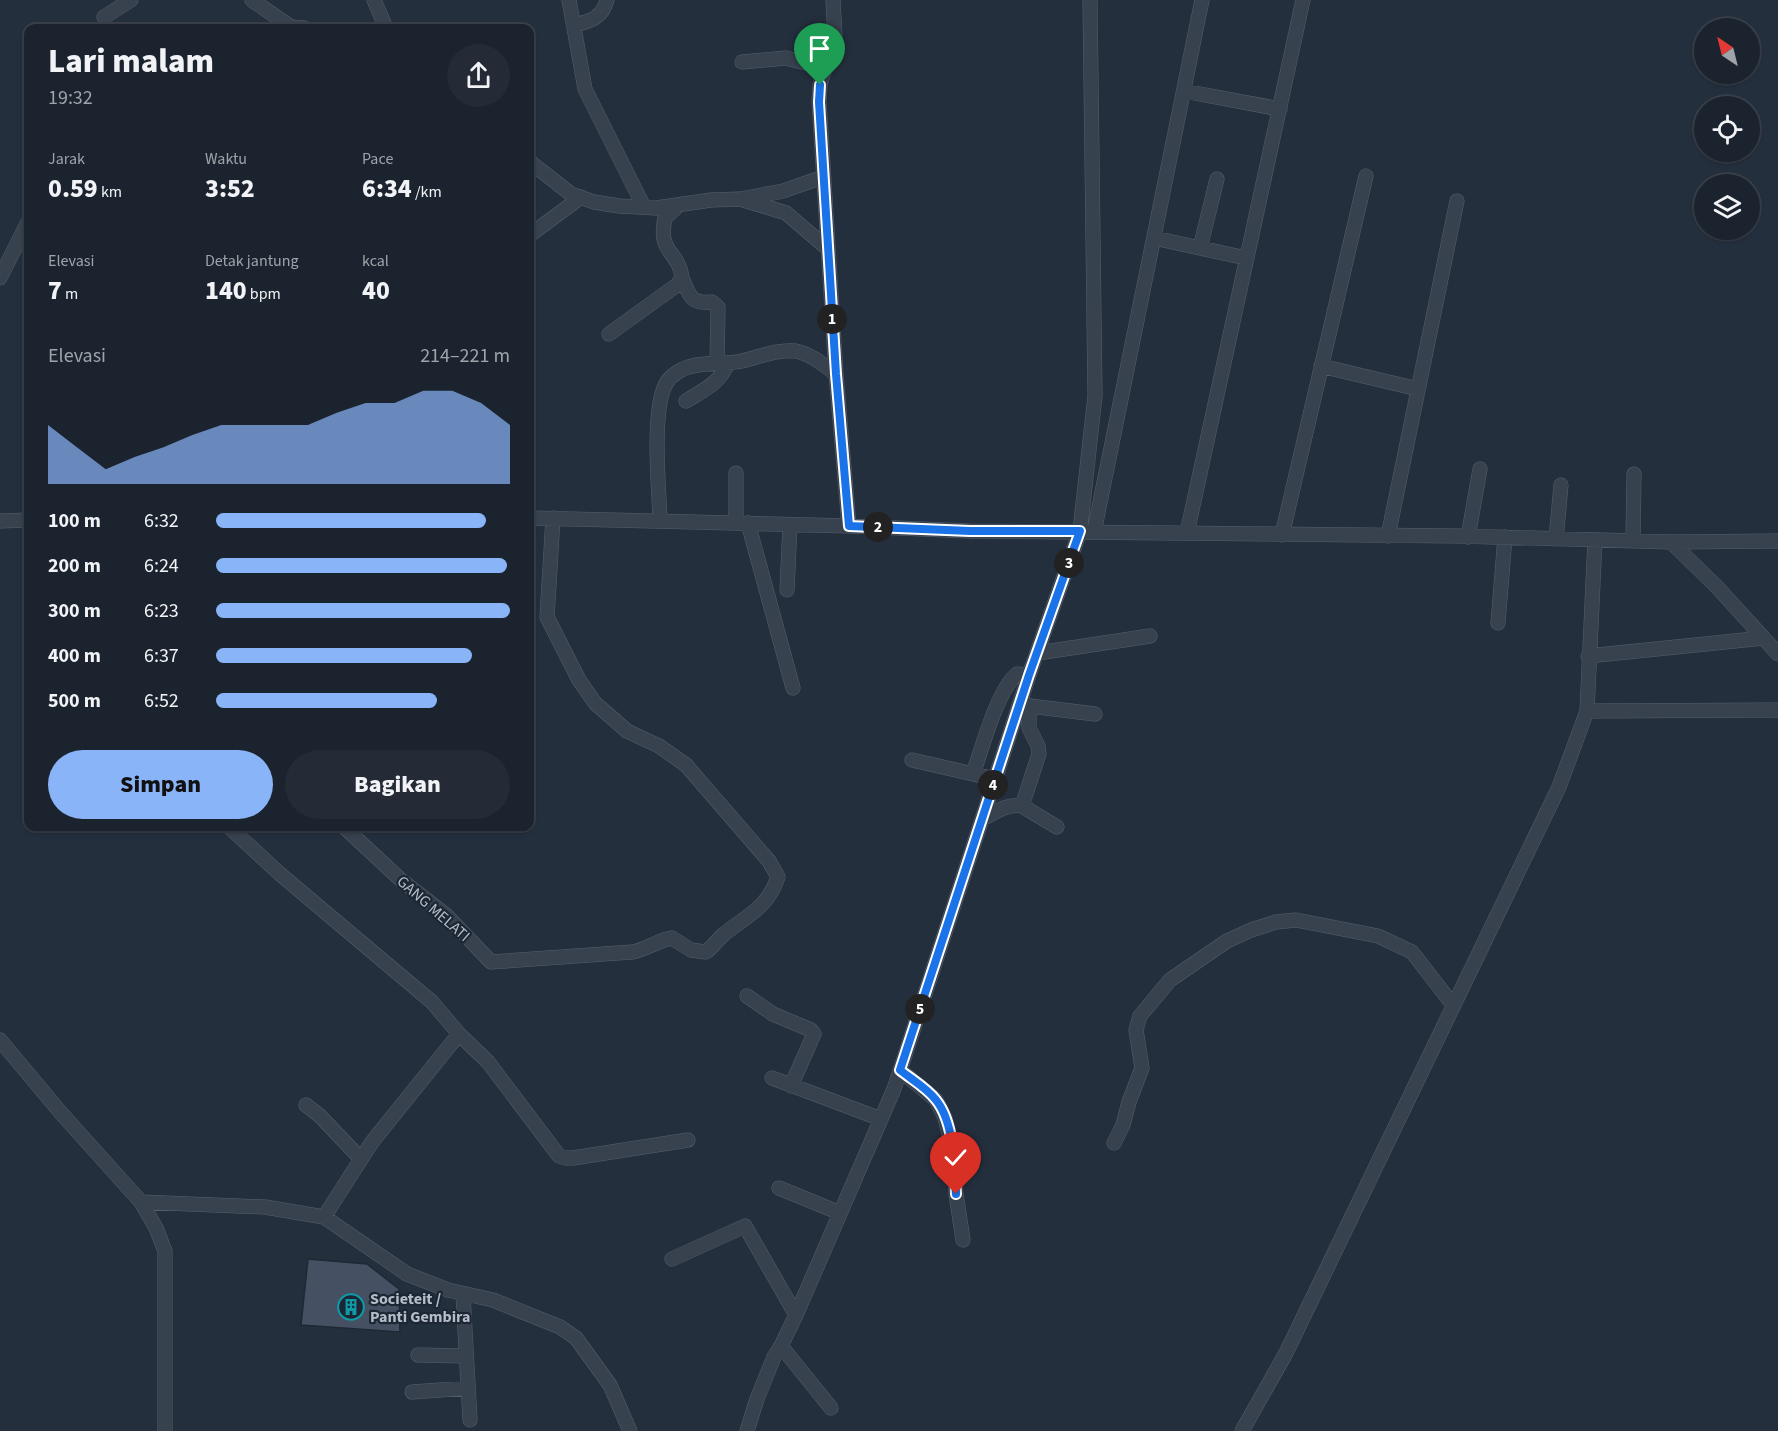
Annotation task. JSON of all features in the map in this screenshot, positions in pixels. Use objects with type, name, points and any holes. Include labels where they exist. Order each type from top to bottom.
[{"type":"street","points":[[104,17],[130,0]]},
{"type":"street","points":[[252,0],[287,24]]},
{"type":"street","points":[[374,0],[384,24]]},
{"type":"street","points":[[569,0],[585,89],[644,207]]},
{"type":"street","points":[[575,25],[594,20],[605,6],[606,0]]},
{"type":"street","points":[[833,0],[836,36],[833,53],[820,85],[819,102],[827,248],[849,526]]},
{"type":"street","points":[[1087,532],[1095,396],[1090,0]]},
{"type":"street","points":[[747,1431],[757,1399],[796,1315],[900,1070],[995,779],[1024,705],[1029,675],[1087,532],[1154,238],[1202,0]]},
{"type":"street","points":[[1187,533],[1303,0]]},
{"type":"street","points":[[742,62],[786,58],[825,68]]},
{"type":"street","points":[[1184,91],[1280,109]]},
{"type":"street","points":[[534,165],[571,194],[594,202],[619,206],[679,205],[711,200],[740,199],[783,190],[823,177]]},
{"type":"street","points":[[1282,535],[1366,176]]},
{"type":"street","points":[[1200,249],[1217,179]]},
{"type":"street","points":[[534,232],[581,197]]},
{"type":"street","points":[[740,199],[786,213],[827,248]]},
{"type":"street","points":[[1388,536],[1457,201]]},
{"type":"street","points":[[679,205],[664,218],[662,237],[665,246],[678,263],[682,278],[694,300],[700,303],[712,302],[718,307],[722,363],[722,376],[714,384],[686,401]]},
{"type":"street","points":[[0,278],[24,230]]},
{"type":"street","points":[[1154,238],[1246,258]]},
{"type":"street","points":[[609,334],[677,285],[682,278]]},
{"type":"street","points":[[660,521],[659,423],[664,388],[671,376],[697,365],[796,351],[812,358],[836,374]]},
{"type":"street","points":[[1321,366],[1418,389]]},
{"type":"street","points":[[1468,537],[1480,470]]},
{"type":"street","points":[[736,473],[742,523],[793,688]]},
{"type":"street","points":[[1633,541],[1634,474]]},
{"type":"street","points":[[1556,538],[1561,485]]},
{"type":"street","points":[[534,518],[970,531],[1778,542]]},
{"type":"street","name":"GANG MELATI","points":[[349,831],[401,880],[446,915],[491,962],[646,948],[672,938],[691,950],[706,952],[721,937],[761,907],[773,891],[778,877],[769,861],[686,765],[659,746],[627,731],[596,703],[579,680],[547,617],[553,519]]},
{"type":"street","points":[[0,521],[24,520]]},
{"type":"street","points":[[787,590],[790,525]]},
{"type":"street","points":[[1498,623],[1504,537]]},
{"type":"street","points":[[1242,1431],[1286,1353],[1559,787],[1587,711],[1595,540]]},
{"type":"street","points":[[1671,542],[1717,587],[1778,653]]},
{"type":"street","points":[[1038,653],[1150,636]]},
{"type":"street","points":[[1588,656],[1764,638]]},
{"type":"street","points":[[973,774],[1007,684],[1017,674],[1029,675]]},
{"type":"street","points":[[1024,705],[1095,714]]},
{"type":"street","points":[[1022,806],[1039,754],[1038,746],[1029,728],[1024,705]]},
{"type":"street","points":[[1587,711],[1778,710]]},
{"type":"street","points":[[912,760],[995,779]]},
{"type":"street","points":[[982,819],[1010,805],[1022,806],[1057,827]]},
{"type":"street","points":[[233,831],[289,882],[432,1002],[459,1034],[488,1062],[559,1156],[573,1158],[688,1140]]},
{"type":"street","points":[[1114,1143],[1123,1125],[1142,1068],[1136,1030],[1140,1016],[1170,980],[1227,941],[1251,930],[1276,922],[1296,920],[1378,936],[1412,952],[1453,1005]]},
{"type":"street","points":[[747,996],[772,1014],[811,1030],[814,1034],[791,1086]]},
{"type":"street","points":[[324,1217],[372,1142],[459,1034]]},
{"type":"street","points":[[0,1040],[61,1113],[141,1202],[156,1228],[165,1251],[165,1431]]},
{"type":"street","points":[[900,1070],[936,1100],[945,1118],[953,1150],[956,1194],[963,1240]]},
{"type":"street","points":[[772,1078],[881,1119]]},
{"type":"street","points":[[306,1105],[320,1116],[361,1159]]},
{"type":"street","points":[[779,1188],[840,1213]]},
{"type":"street","points":[[141,1202],[265,1206],[324,1217],[407,1274],[448,1290],[493,1300],[560,1327],[576,1338],[610,1385],[630,1431]]},
{"type":"street","points":[[672,1259],[745,1226],[796,1315]]},
{"type":"street","points":[[464,1294],[470,1420]]},
{"type":"street","points":[[778,1351],[831,1408]]},
{"type":"street","points":[[418,1355],[466,1356]]},
{"type":"street","points":[[412,1392],[468,1388]]},
{"type":"building","name":"Societeit / Panti Gembira","points":[[308,1259],[367,1264],[399,1289],[400,1332],[301,1325]]},
{"type":"place","name":"Societeit / Panti Gembira","points":[[351,1307]]},
{"type":"route","points":[[820,85],[827,248],[849,526],[970,531],[1080,531],[1029,675],[900,1070],[936,1100],[945,1118],[953,1150],[956,1194]]}]
